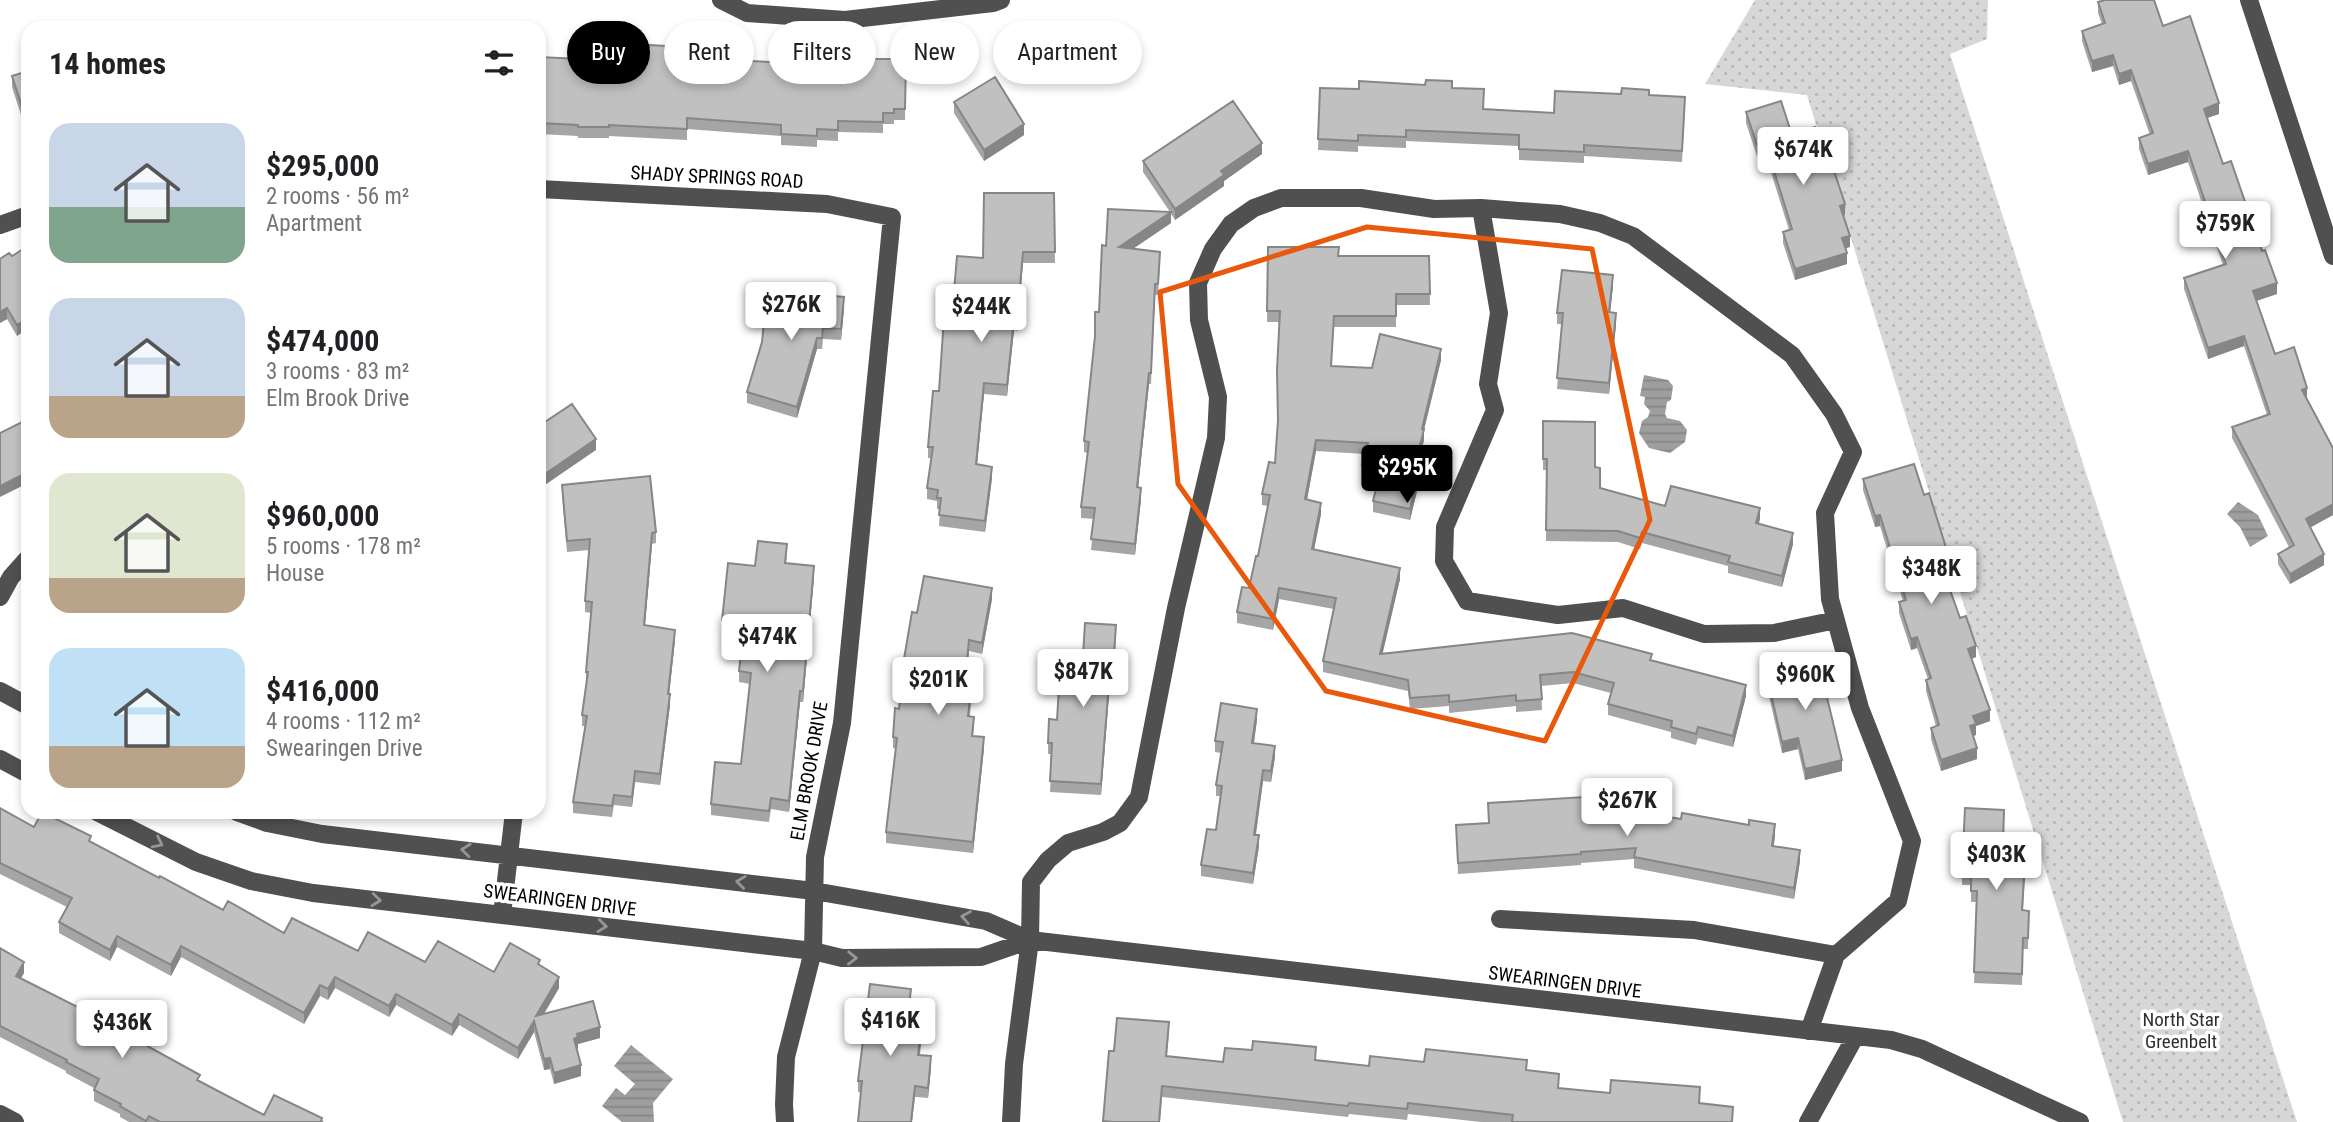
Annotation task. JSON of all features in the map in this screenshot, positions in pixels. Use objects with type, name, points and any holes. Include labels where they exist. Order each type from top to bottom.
[{"type":"street","points":[[721,0],[747,13],[845,20],[933,5],[993,3],[1001,0]]},
{"type":"street","points":[[2249,0],[2333,256]]},
{"type":"street","name":"SHADY SPRINGS ROAD","points":[[546,189],[827,205],[892,217]]},
{"type":"street","points":[[1011,1122],[1014,1064],[1030,940],[1031,882],[1068,843],[1103,832],[1120,823],[1139,797],[1175,608],[1216,438],[1218,397],[1199,320],[1198,283],[1213,249],[1231,224],[1254,208],[1281,198],[1361,198],[1434,209],[1481,208],[1560,214],[1600,223],[1633,236],[1792,355],[1834,414],[1853,452],[1825,513],[1830,599],[1860,708],[1912,841],[1898,901],[1836,955],[1809,1031]]},
{"type":"street","points":[[1481,208],[1499,313],[1488,384],[1495,410],[1446,527],[1444,550],[1444,561],[1468,601],[1558,615],[1623,608],[1704,635],[1774,633],[1836,620]]},
{"type":"street","name":"ELM BROOK DRIVE","points":[[785,1122],[786,1057],[813,951],[815,857],[842,723],[892,217]]},
{"type":"street","points":[[0,225],[21,218]]},
{"type":"street","points":[[0,597],[21,566]]},
{"type":"street","points":[[0,691],[21,702]]},
{"type":"street","points":[[0,759],[21,770]]},
{"type":"street","name":"SWEARINGEN DRIVE","points":[[111,819],[197,862],[251,881],[313,893],[813,951],[842,958],[981,957],[1030,940]]},
{"type":"street","name":"SWEARINGEN DRIVE","points":[[256,819],[322,834],[814,891],[986,921],[1030,940],[1891,1040],[1922,1049],[2080,1122]]},
{"type":"street","points":[[502,915],[513,819]]},
{"type":"street","points":[[1500,919],[1695,930],[1836,955]]},
{"type":"street","points":[[1808,1122],[1855,1037]]},
{"type":"street","points":[[0,1114],[15,1122]]},
{"type":"highlighted area","points":[[1367,227],[1592,249],[1650,520],[1545,741],[1326,691],[1178,484],[1160,292]]},
{"type":"green space","name":"North Star Greenbelt","points":[[1755,0],[1988,0],[1987,39],[1950,54],[2297,1122],[2123,1122],[1807,95],[1705,84]]},
{"type":"shaded area","points":[[1644,375],[1668,380],[1673,386],[1665,414],[1667,418],[1680,421],[1687,430],[1685,442],[1670,453],[1649,448],[1639,433],[1642,421],[1648,417],[1650,411],[1644,404],[1645,397],[1640,396]]},
{"type":"shaded area","points":[[2238,502],[2258,515],[2268,536],[2250,547],[2240,527],[2227,514]]},
{"type":"shaded area","points":[[631,1045],[673,1079],[653,1103],[654,1122],[622,1122],[602,1106],[616,1088],[625,1095],[635,1084],[614,1066]]},
{"type":"building","points":[[2154,0],[2163,26],[2190,16],[2219,103],[2204,109],[2223,164],[2231,161],[2262,251],[2265,250],[2277,283],[2253,291],[2275,354],[2294,347],[2307,388],[2302,390],[2333,448],[2333,504],[2306,519],[2324,554],[2290,574],[2278,554],[2294,545],[2232,427],[2270,414],[2244,336],[2208,348],[2184,278],[2226,264],[2188,151],[2148,164],[2139,138],[2153,133],[2131,70],[2119,74],[2113,55],[2092,61],[2082,31],[2105,23],[2098,2]]},
{"type":"building","points":[[650,45],[664,46],[664,84],[754,84],[754,61],[768,62],[768,84],[876,84],[876,59],[890,59],[890,84],[906,84],[905,109],[883,113],[883,122],[838,121],[838,130],[817,129],[817,136],[781,134],[781,125],[687,118],[687,129],[609,125],[578,127],[546,123],[546,57],[567,58],[567,84],[650,84]]},
{"type":"building","points":[[21,73],[21,104],[12,76]]},
{"type":"building","points":[[993,78],[993,84],[999,84],[1024,124],[984,150],[954,102]]},
{"type":"building","points":[[1426,80],[1452,81],[1452,88],[1484,89],[1483,109],[1554,113],[1555,91],[1621,94],[1622,88],[1649,90],[1649,95],[1685,97],[1682,151],[1584,145],[1584,152],[1519,149],[1519,135],[1406,130],[1406,137],[1358,135],[1358,141],[1318,139],[1320,88],[1359,89],[1359,81],[1425,85]]},
{"type":"building","points":[[1233,101],[1262,143],[1221,171],[1224,175],[1175,209],[1143,161]]},
{"type":"building","points":[[1781,101],[1792,135],[1815,127],[1829,170],[1833,168],[1845,204],[1840,206],[1850,236],[1842,238],[1847,253],[1795,269],[1783,232],[1792,229],[1781,193],[1765,142],[1757,145],[1746,112]]},
{"type":"building","points":[[984,193],[1054,193],[1055,252],[1023,252],[1017,320],[1014,319],[1007,385],[984,383],[976,464],[992,467],[985,521],[939,515],[941,498],[937,498],[938,490],[927,488],[933,447],[928,447],[933,391],[939,391],[945,303],[953,303],[957,256],[983,258]]},
{"type":"building","points":[[1108,209],[1171,212],[1119,247],[1160,252],[1158,284],[1155,284],[1151,373],[1137,487],[1141,488],[1135,544],[1091,539],[1095,508],[1081,507],[1089,442],[1084,441],[1095,312],[1099,312],[1102,245],[1106,246]]},
{"type":"building","points":[[1268,247],[1339,247],[1338,256],[1429,256],[1430,294],[1396,294],[1396,316],[1334,316],[1331,366],[1372,368],[1380,334],[1441,349],[1413,474],[1418,476],[1410,509],[1373,501],[1381,468],[1362,465],[1368,443],[1316,440],[1305,499],[1321,503],[1312,549],[1400,568],[1380,654],[1572,633],[1652,654],[1650,660],[1746,685],[1733,736],[1698,727],[1696,734],[1671,727],[1672,721],[1608,704],[1614,683],[1573,672],[1540,675],[1542,699],[1516,701],[1516,695],[1449,702],[1449,695],[1410,698],[1408,680],[1323,661],[1336,598],[1279,588],[1273,619],[1237,612],[1242,587],[1249,588],[1258,556],[1270,495],[1262,494],[1269,462],[1275,463],[1280,311],[1267,311]]},
{"type":"building","points":[[21,250],[21,322],[17,325],[7,308],[0,312],[0,259],[9,253],[12,256]]},
{"type":"building","points":[[1562,270],[1613,275],[1609,312],[1616,313],[1609,383],[1557,378],[1563,313],[1557,313]]},
{"type":"building","points":[[767,290],[844,297],[841,329],[823,328],[822,338],[817,338],[797,407],[747,392],[762,342]]},
{"type":"building","points":[[572,404],[596,439],[546,473],[546,421]]},
{"type":"building","points":[[1543,421],[1595,422],[1595,467],[1600,468],[1600,488],[1665,506],[1671,486],[1760,508],[1756,523],[1793,533],[1782,576],[1728,562],[1730,556],[1642,532],[1640,538],[1618,531],[1546,530],[1547,459],[1543,459]]},
{"type":"building","points":[[21,422],[21,476],[0,486],[0,433]]},
{"type":"building","points":[[1914,464],[1924,495],[1929,493],[1952,567],[1943,570],[1960,618],[1966,616],[1976,646],[1968,649],[1990,710],[1973,716],[1976,724],[1970,726],[1977,748],[1941,760],[1931,728],[1939,725],[1926,680],[1931,678],[1917,637],[1911,639],[1899,602],[1906,600],[1880,515],[1875,516],[1863,479]]},
{"type":"building","points":[[650,476],[656,532],[652,533],[644,625],[675,630],[660,774],[635,771],[632,797],[614,795],[612,806],[573,802],[587,716],[582,715],[588,672],[592,602],[585,601],[590,539],[567,541],[562,485]]},
{"type":"building","points":[[758,541],[787,544],[785,563],[814,566],[803,691],[800,691],[789,801],[771,798],[769,811],[711,804],[715,762],[741,764],[751,673],[739,671],[744,626],[722,621],[728,563],[755,566]]},
{"type":"building","points":[[924,576],[992,588],[982,643],[969,640],[964,691],[971,691],[968,716],[974,717],[972,736],[984,737],[973,842],[886,832],[897,738],[893,737],[895,708],[899,709],[912,612],[917,613]]},
{"type":"building","points":[[1085,623],[1116,625],[1101,784],[1050,781],[1052,743],[1048,743],[1049,719],[1057,720],[1061,654],[1083,656]]},
{"type":"building","points":[[1818,660],[1842,760],[1805,769],[1798,738],[1782,742],[1766,672]]},
{"type":"building","points":[[1221,703],[1257,709],[1252,743],[1275,746],[1271,771],[1263,770],[1254,835],[1259,835],[1253,873],[1201,865],[1207,829],[1216,830],[1222,786],[1216,785],[1223,742],[1215,741]]},
{"type":"building","points":[[1617,795],[1618,808],[1681,819],[1682,813],[1749,825],[1749,820],[1775,824],[1772,846],[1800,850],[1794,888],[1634,857],[1636,848],[1458,863],[1456,825],[1489,823],[1488,803]]},
{"type":"building","points":[[0,808],[34,827],[38,819],[56,819],[91,836],[89,841],[159,878],[160,876],[223,910],[228,901],[284,933],[292,918],[358,951],[368,932],[425,962],[438,941],[494,972],[510,943],[540,960],[538,964],[559,977],[536,1016],[593,1001],[600,1027],[577,1034],[578,1037],[574,1039],[581,1065],[554,1073],[550,1058],[544,1059],[534,1021],[518,1048],[459,1014],[452,1025],[396,994],[389,1006],[335,977],[328,989],[320,985],[304,1013],[181,946],[171,965],[117,936],[110,950],[59,922],[72,898],[0,863]]},
{"type":"building","points":[[1965,808],[2004,810],[2003,844],[2026,845],[2022,910],[2029,911],[2028,938],[2023,938],[2022,974],[1974,972],[1977,891],[1971,891],[1971,874],[1962,874]]},
{"type":"building","points":[[0,948],[24,962],[16,976],[131,1034],[138,1041],[200,1075],[197,1080],[264,1115],[274,1095],[322,1118],[323,1122],[160,1122],[149,1116],[146,1121],[94,1090],[99,1079],[0,1026]]},
{"type":"building","points":[[870,984],[911,989],[907,1021],[922,1023],[918,1055],[931,1056],[928,1088],[915,1086],[911,1122],[858,1122],[862,1081],[858,1081]]},
{"type":"building","points":[[1117,1018],[1169,1022],[1166,1056],[1223,1062],[1225,1048],[1252,1050],[1253,1041],[1316,1047],[1315,1060],[1369,1066],[1370,1056],[1424,1062],[1426,1049],[1527,1060],[1526,1070],[1559,1074],[1558,1088],[1610,1093],[1611,1080],[1700,1087],[1699,1103],[1733,1107],[1732,1122],[1512,1122],[1513,1115],[1408,1103],[1407,1109],[1349,1103],[1348,1106],[1162,1086],[1159,1122],[1103,1121],[1109,1051],[1114,1051]]}]
